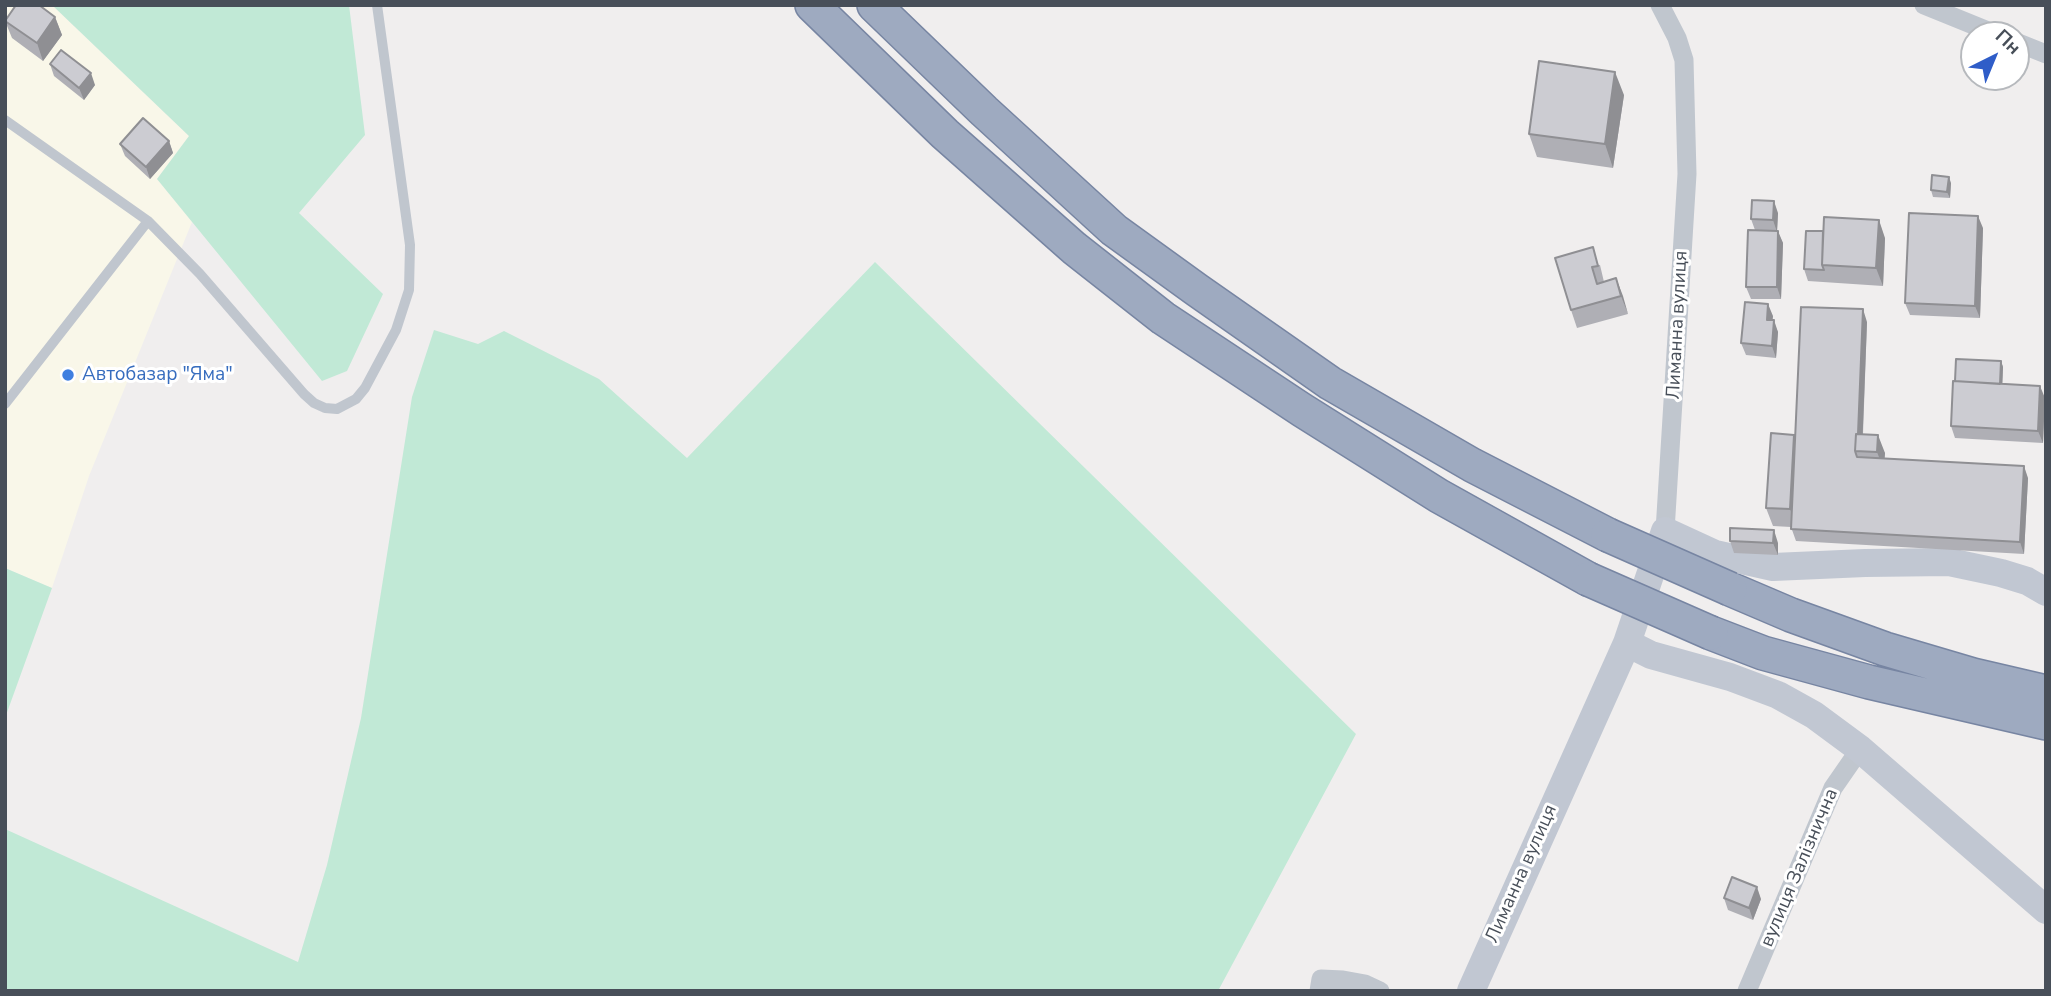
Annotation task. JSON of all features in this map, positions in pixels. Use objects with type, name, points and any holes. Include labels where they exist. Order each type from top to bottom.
[{"type":"highway","points":[[812,5],[965,151],[1074,248],[1163,318],[1302,411],[1439,496],[1588,579],[1763,653],[1869,682],[2046,723]]},
{"type":"highway","points":[[874,5],[1114,230],[1330,383],[1472,465],[1608,535],[1730,589],[1791,615],[1885,649],[1973,675],[2046,692]]},
{"type":"highway","points":[[1869,682],[1947,712],[2046,735]]},
{"type":"main road","points":[[1665,531],[1715,554],[1773,567],[1865,562],[1949,562],[2027,581],[2046,592]]},
{"type":"main road","name":"Лиманна вулиця","points":[[1471,991],[1627,643],[1665,531]]},
{"type":"main road","points":[[1627,643],[1651,655],[1730,677],[1778,695],[1814,715],[1860,749],[2046,910]]},
{"type":"street","name":"Лиманна вулиця","points":[[1660,5],[1677,38],[1684,60],[1687,174],[1665,531]]},
{"type":"street","points":[[1924,5],[1963,21]]},
{"type":"street","name":"вулиця Залізнична","points":[[1747,991],[1833,788],[1860,749]]},
{"type":"street","points":[[1319,991],[1321,979],[1365,984],[1380,991]]},
{"type":"lane","points":[[5,120],[148,221],[200,274],[314,403],[337,409],[356,399],[365,388],[396,330],[409,290],[410,245],[377,5]]},
{"type":"lane","points":[[5,404],[148,221]]},
{"type":"shaded area","name":"Автобазар \"Яма\"","points":[[5,5],[52,5],[189,136],[157,179],[192,222],[89,476],[52,588],[5,568]]},
{"type":"green space","points":[[52,5],[349,5],[365,135],[299,213],[383,294],[347,371],[322,381],[157,179],[189,136]]},
{"type":"green space","points":[[875,262],[1356,734],[1218,991],[5,991],[5,829],[298,962],[327,865],[361,718],[412,397],[434,330],[478,344],[504,331],[599,379],[687,458]]},
{"type":"green space","points":[[5,568],[52,588],[5,718]]},
{"type":"building","points":[[16,5],[39,5],[55,17],[37,43],[5,21]]},
{"type":"building","points":[[61,50],[91,73],[79,88],[50,64]]},
{"type":"building","points":[[1539,61],[1615,72],[1605,144],[1529,134]]},
{"type":"building","points":[[143,118],[169,141],[146,167],[120,144]]},
{"type":"building","points":[[1932,175],[1949,177],[1947,192],[1931,190]]},
{"type":"building","points":[[1752,200],[1774,201],[1773,220],[1751,219]]},
{"type":"building","points":[[1909,213],[1978,216],[1975,306],[1905,303]]},
{"type":"building","points":[[1824,217],[1879,220],[1876,268],[1822,265]]},
{"type":"building","points":[[1748,230],[1778,231],[1777,287],[1746,287]]},
{"type":"building","points":[[1806,231],[1823,231],[1824,270],[1804,269]]},
{"type":"building","points":[[1593,247],[1598,266],[1592,267],[1597,284],[1616,278],[1621,296],[1571,310],[1555,258]]},
{"type":"building","points":[[1745,302],[1768,304],[1767,320],[1774,320],[1772,346],[1741,343]]},
{"type":"building","points":[[1801,307],[1863,309],[1855,451],[1857,457],[2024,466],[2020,542],[1791,529]]},
{"type":"building","points":[[1956,359],[2001,361],[2000,384],[1955,381]]},
{"type":"building","points":[[1953,381],[2040,386],[2038,431],[1951,426]]},
{"type":"building","points":[[1771,433],[1794,435],[1790,509],[1766,508]]},
{"type":"building","points":[[1856,434],[1878,435],[1877,452],[1855,451]]},
{"type":"building","points":[[1730,528],[1774,530],[1773,543],[1730,541]]},
{"type":"building","points":[[1732,877],[1757,887],[1749,908],[1724,898]]},
{"type":"place","name":"Автобазар \"Яма\"","points":[[68,375]]}]
